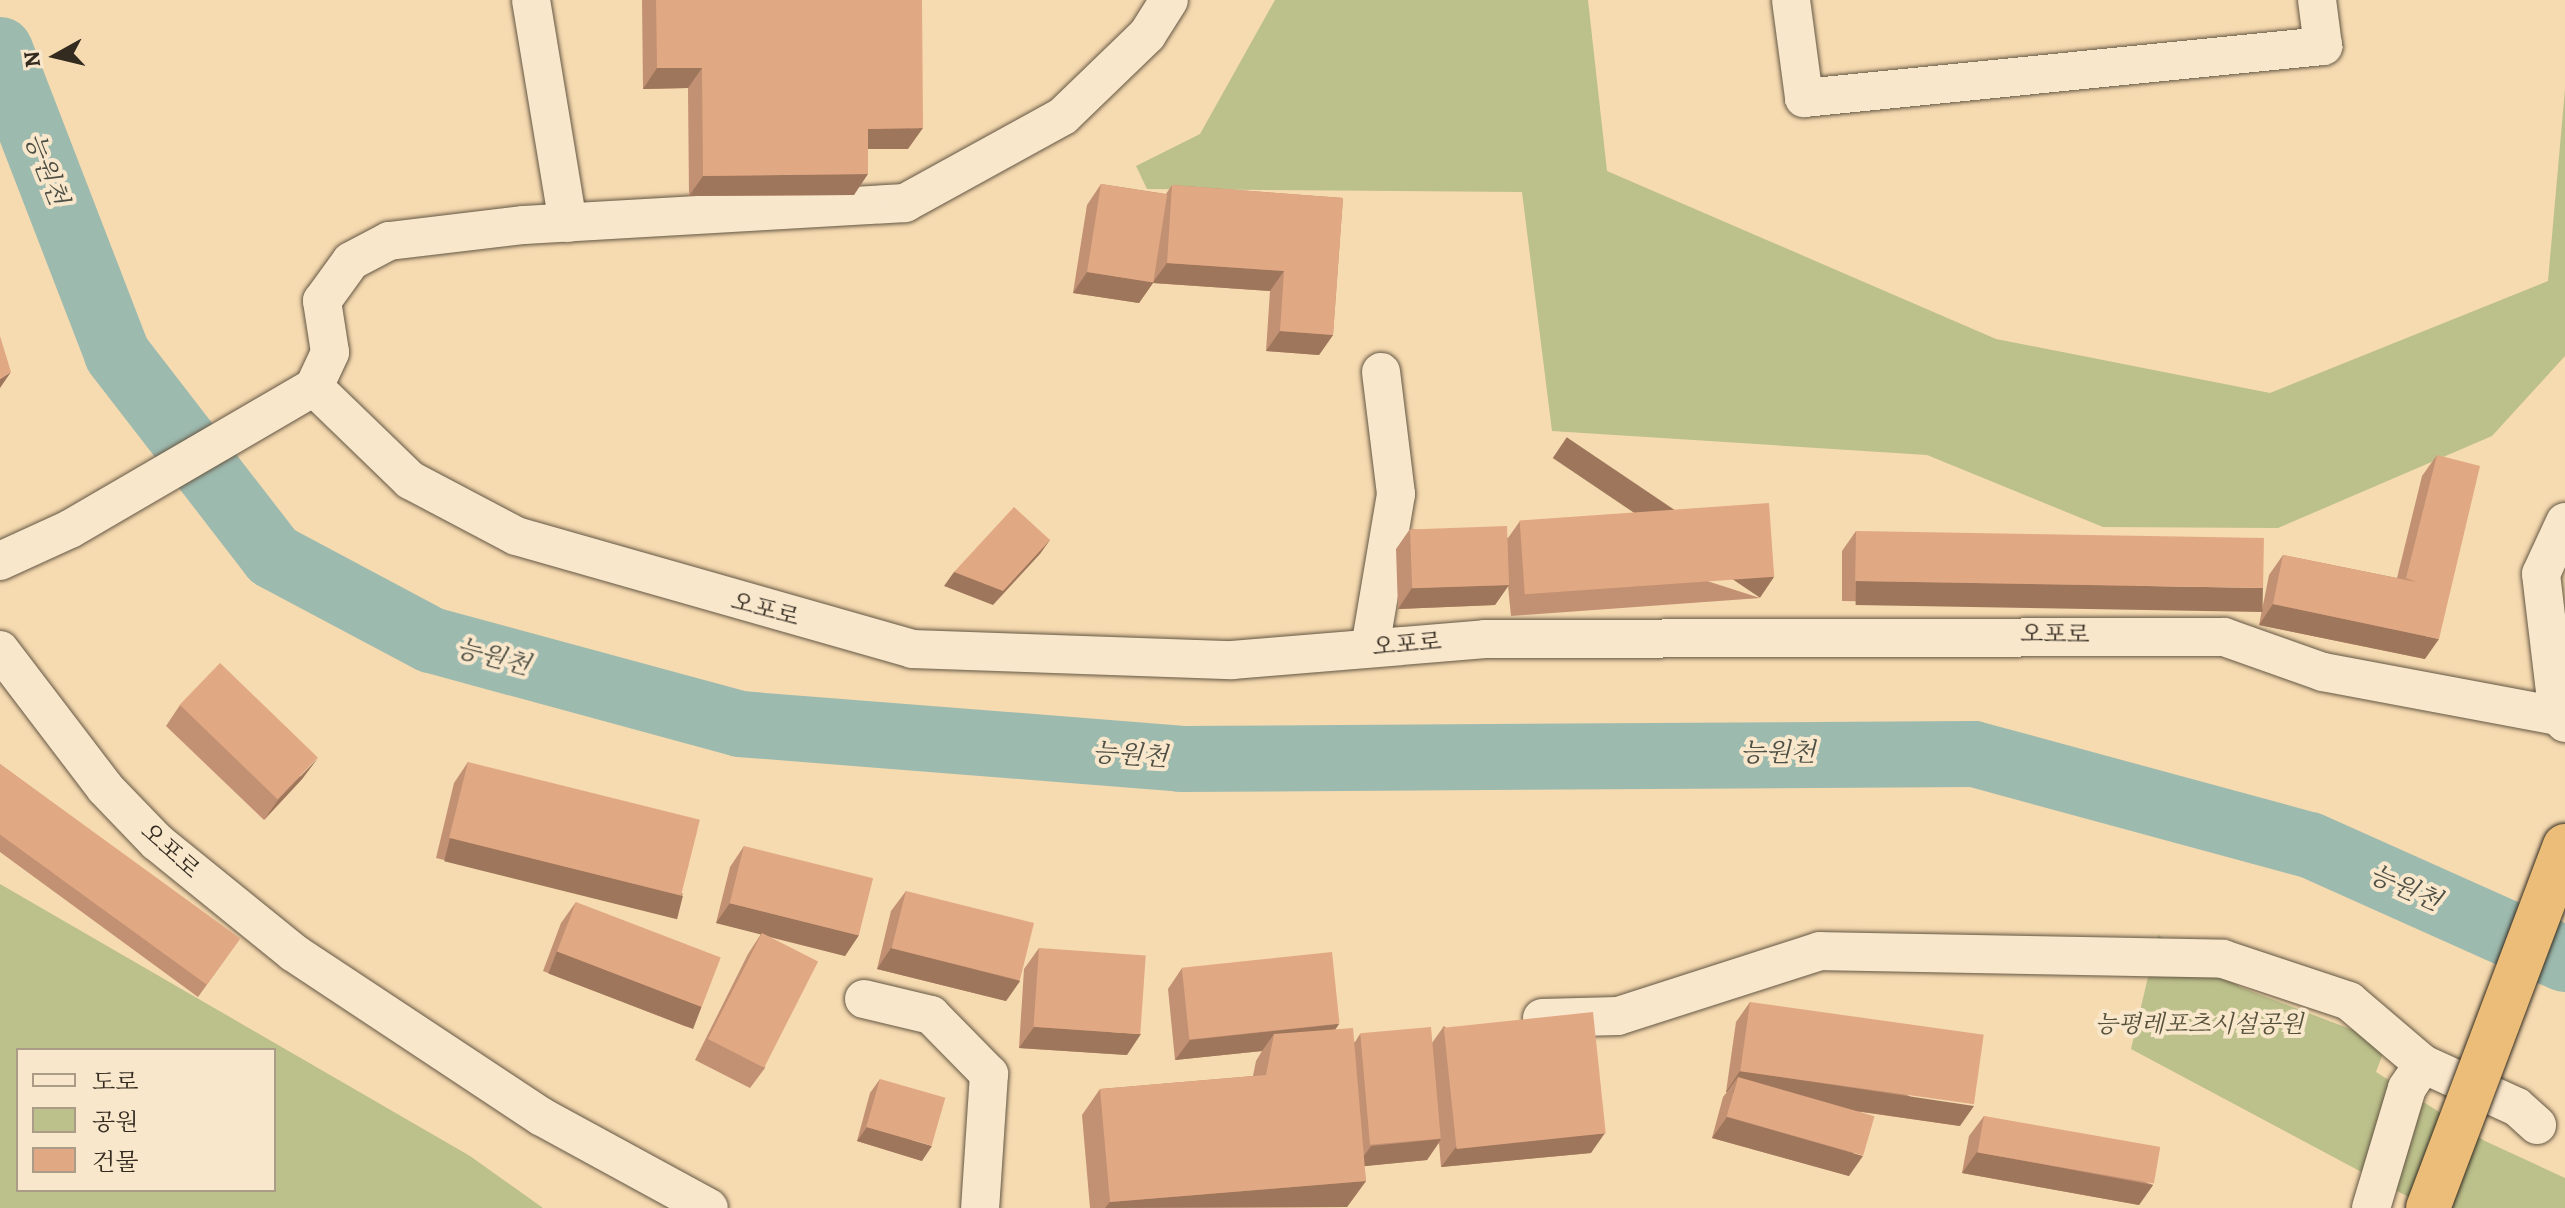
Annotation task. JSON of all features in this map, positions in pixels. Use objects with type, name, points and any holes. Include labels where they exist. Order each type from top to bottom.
[{"type":"highway","points":[[2428,1208],[2565,846]]},
{"type":"street","points":[[531,0],[568,223]]},
{"type":"street","points":[[0,561],[70,529],[314,387],[330,352],[322,301],[351,261],[389,241],[568,223],[905,203],[1063,116],[1147,35],[1169,0]]},
{"type":"street","points":[[1791,0],[1804,98],[2323,46],[2317,0]]},
{"type":"street","points":[[1370,648],[1396,494],[1381,372]]},
{"type":"street","name":"오포로","points":[[314,387],[410,480],[516,536],[912,649],[1232,660],[1485,639],[1815,633],[2224,637],[2323,672],[2561,719]]},
{"type":"street","points":[[2561,719],[2541,574],[2565,522]]},
{"type":"street","name":"오포로","points":[[0,650],[105,788],[157,842],[294,953],[542,1117],[709,1208]]},
{"type":"street","points":[[1520,1019],[1618,1016],[1820,951],[2223,959],[2349,1001],[2423,1064],[2517,1107],[2537,1125]]},
{"type":"street","points":[[864,999],[931,1015],[989,1074],[980,1208]]},
{"type":"street","points":[[2371,1208],[2390,1136],[2423,1064]]},
{"type":"green space","points":[[1275,0],[1588,0],[1607,171],[1996,339],[2270,393],[2548,281],[2565,89],[2565,356],[2492,436],[2278,528],[2103,527],[1927,455],[1552,431],[1522,192],[1147,189],[1136,166],[1200,134]]},
{"type":"green space","points":[[0,884],[470,1156],[543,1208],[0,1208]]},
{"type":"green space","name":"능평레포츠시설공원","points":[[2158,935],[2240,987],[2387,1043],[2376,1072],[2485,1141],[2565,1178],[2565,1208],[2429,1208],[2131,1049]]},
{"type":"building","points":[[656,0],[922,0],[923,128],[868,129],[868,174],[703,176],[702,68],[657,68]]},
{"type":"building","points":[[1101,184],[1167,194],[1153,282],[1087,272]]},
{"type":"building","points":[[1172,185],[1343,198],[1333,335],[1280,331],[1284,271],[1167,263]]},
{"type":"building","points":[[0,336],[11,372],[0,379]]},
{"type":"building","points":[[2437,455],[2480,466],[2439,639],[2273,604],[2283,555],[2416,582],[2406,578]]},
{"type":"building","points":[[1769,503],[1774,577],[1525,594],[1520,520]]},
{"type":"building","points":[[1014,507],[1050,540],[1003,591],[954,572]]},
{"type":"building","points":[[1507,526],[1509,585],[1412,588],[1410,529]]},
{"type":"building","points":[[1856,531],[2264,538],[2263,588],[1855,581]]},
{"type":"building","points":[[220,663],[318,757],[278,799],[180,705]]},
{"type":"building","points":[[468,762],[700,820],[681,896],[449,838]]},
{"type":"building","points":[[0,764],[240,939],[207,985],[0,834]]},
{"type":"building","points":[[744,846],[873,878],[859,935],[730,903]]},
{"type":"building","points":[[906,891],[1034,923],[1020,980],[892,948]]},
{"type":"building","points":[[576,902],[721,958],[702,1007],[557,951]]},
{"type":"building","points":[[762,933],[818,962],[764,1068],[708,1039]]},
{"type":"building","points":[[1039,948],[1146,955],[1140,1034],[1033,1027]]},
{"type":"building","points":[[1332,952],[1340,1024],[1189,1039],[1182,968]]},
{"type":"building","points":[[1750,1002],[1984,1035],[1974,1104],[1740,1071]]},
{"type":"building","points":[[1593,1012],[1606,1133],[1457,1149],[1444,1028]]},
{"type":"building","points":[[1431,1027],[1441,1139],[1370,1145],[1360,1033]]},
{"type":"building","points":[[1353,1028],[1366,1181],[1110,1202],[1100,1089],[1266,1075],[1274,1034]]},
{"type":"building","points":[[1738,1077],[1874,1116],[1863,1156],[1727,1116]]},
{"type":"building","points":[[880,1079],[945,1098],[932,1146],[866,1127]]},
{"type":"building","points":[[1984,1116],[2160,1147],[2154,1184],[1978,1152]]},
{"type":"waterway","name":"능원천","points":[[0,50],[117,354],[273,556],[431,640],[740,724],[1180,759],[1974,754],[2310,845],[2565,959]]}]
